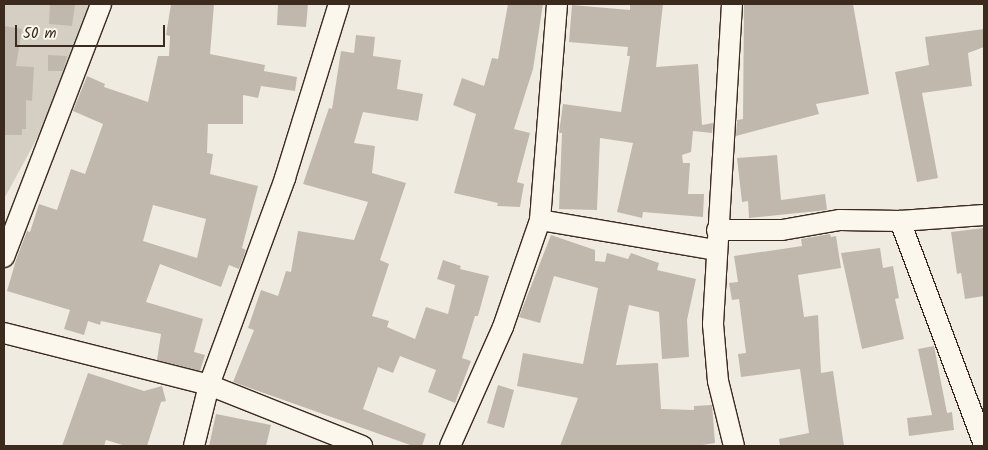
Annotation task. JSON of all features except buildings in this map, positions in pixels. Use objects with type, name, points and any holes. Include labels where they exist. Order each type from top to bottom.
[{"type":"street","points":[[4,258],[101,4]]},
{"type":"street","points":[[194,446],[209,385],[285,178],[339,4]]},
{"type":"street","points":[[450,446],[503,326],[540,220],[557,4]]},
{"type":"street","points":[[732,4],[717,230],[713,324],[718,381],[734,446]]},
{"type":"street","points":[[717,230],[782,230],[840,220],[900,221],[984,215]]},
{"type":"street","points":[[540,220],[716,250]]},
{"type":"street","points":[[900,221],[984,445]]},
{"type":"street","points":[[4,333],[209,385],[362,446]]},
{"type":"shaded area","points":[[4,4],[110,4],[4,199]]}]
